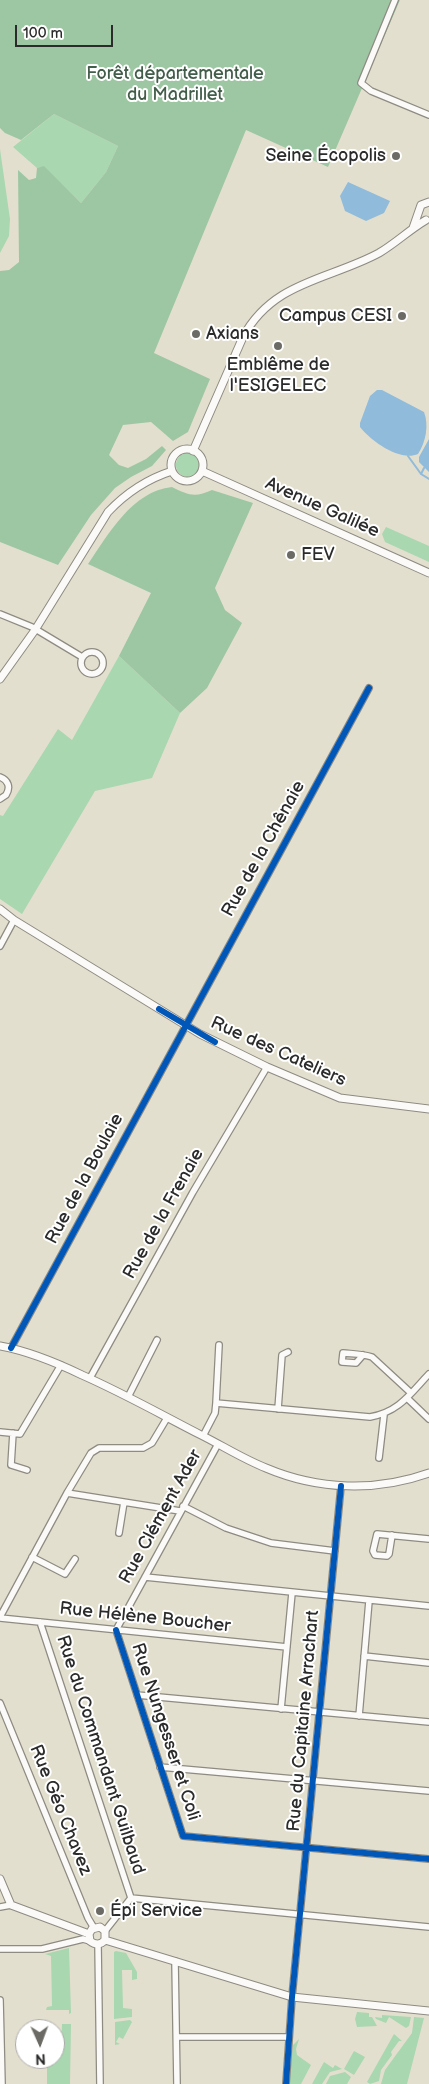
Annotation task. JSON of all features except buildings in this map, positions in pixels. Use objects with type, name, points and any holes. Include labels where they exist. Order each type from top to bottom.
[{"type":"street","points":[[395,0],[361,83],[371,91],[429,115]]},
{"type":"street","points":[[412,228],[419,213],[419,207],[428,200]]},
{"type":"street","points":[[419,213],[421,218],[428,220]]},
{"type":"street","points":[[193,451],[243,337],[250,325],[268,304],[298,286],[378,254],[399,240],[412,228],[428,220]]},
{"type":"street","points":[[184,450],[193,451],[201,457],[202,471],[199,476],[190,481],[179,479],[172,471],[172,462],[176,454],[184,450]]},
{"type":"street","points":[[0,679],[35,630],[108,512],[138,486],[172,471]]},
{"type":"street","name":"Avenue Galilée","points":[[202,471],[429,573]]},
{"type":"street","points":[[0,614],[35,630],[82,657]]},
{"type":"street","points":[[87,652],[97,652],[103,660],[101,670],[93,674],[86,673],[80,666],[82,657],[87,652]]},
{"type":"street","name":"Rue de la Chênaie","points":[[186,1025],[369,688]]},
{"type":"street","points":[[0,777],[7,781],[9,789],[6,795],[0,799]]},
{"type":"street","name":"Rue des Cateliers","points":[[0,909],[14,920],[186,1025],[215,1042],[267,1067],[340,1098],[429,1109]]},
{"type":"street","points":[[0,946],[14,920]]},
{"type":"street","name":"Rue de la Boulaie","points":[[11,1348],[186,1025]]},
{"type":"street","name":"Rue de la Frenaie","points":[[90,1378],[193,1192],[267,1067]]},
{"type":"street","points":[[128,1397],[157,1340]]},
{"type":"street","points":[[204,1436],[215,1413],[219,1345]]},
{"type":"street","points":[[0,1346],[61,1365],[90,1378],[266,1468],[294,1478],[316,1484],[376,1486],[429,1473]]},
{"type":"street","points":[[278,1408],[282,1356],[288,1352]]},
{"type":"street","points":[[362,1355],[372,1357],[429,1419]]},
{"type":"street","points":[[0,1432],[20,1434],[61,1365]]},
{"type":"street","points":[[216,1404],[370,1417],[384,1415],[397,1407],[429,1374]]},
{"type":"street","points":[[380,1458],[384,1415]]},
{"type":"street","points":[[0,1617],[67,1493],[91,1453],[100,1448],[142,1448],[152,1443],[167,1418]]},
{"type":"street","points":[[13,1433],[11,1464],[27,1470]]},
{"type":"street","name":"Rue Clément Ader","points":[[116,1630],[218,1444]]},
{"type":"street","name":"Rue du Capitaine Arrachart","points":[[286,2084],[292,1998],[341,1486]]},
{"type":"street","points":[[67,1493],[181,1509],[271,1544],[335,1551]]},
{"type":"street","points":[[119,1533],[124,1502]]},
{"type":"street","points":[[392,1535],[429,1539]]},
{"type":"street","points":[[32,1557],[65,1574],[75,1559]]},
{"type":"street","points":[[145,1577],[429,1606]]},
{"type":"street","points":[[281,1708],[292,1593]]},
{"type":"street","points":[[358,1716],[370,1601]]},
{"type":"street","name":"Rue Hélène Boucher","points":[[0,1617],[287,1648]]},
{"type":"street","name":"Rue du Commandant Guilbaud","points":[[40,1622],[131,1898]]},
{"type":"street","name":"Rue Nungesser et Coli","points":[[116,1630],[183,1836],[429,1859]]},
{"type":"street","points":[[364,1656],[429,1663]]},
{"type":"street","points":[[137,1695],[429,1722]]},
{"type":"street","name":"Rue Géo Chavez","points":[[0,1703],[84,1909],[94,1928]]},
{"type":"street","points":[[160,1766],[429,1791]]},
{"type":"street","points":[[0,1879],[11,1905]]},
{"type":"street","points":[[105,1940],[105,1931],[131,1898],[429,1927]]},
{"type":"street","points":[[0,1907],[11,1905],[90,1938],[98,1944]]},
{"type":"street","points":[[90,1938],[94,1928],[100,1927],[105,1931]]},
{"type":"street","points":[[0,1949],[42,1949],[90,1938]]},
{"type":"street","points":[[98,1944],[105,1940],[292,1998],[429,2011]]},
{"type":"street","points":[[98,1944],[100,2084]]},
{"type":"street","points":[[175,1961],[177,2084]]},
{"type":"street","points":[[0,2000],[2,2084]]},
{"type":"street","points":[[177,2037],[290,2037]]},
{"type":"green space","name":"Forêt départementale du Madrillet","points":[[0,0],[400,0],[328,167],[246,130],[154,353],[210,379],[188,432],[173,441],[151,422],[123,425],[109,455],[119,465],[128,468],[146,459],[162,446],[166,450],[152,466],[115,488],[91,515],[58,565],[0,542],[0,271],[9,270],[19,262],[18,170],[29,180],[36,178],[37,168],[44,166],[81,203],[106,172],[118,146],[54,114],[21,140],[5,133],[0,128]]},
{"type":"green space","points":[[54,114],[118,146],[106,172],[81,203],[44,167],[37,168],[13,147]]},
{"type":"green space","points":[[0,149],[10,219],[9,236],[0,253]]},
{"type":"green space","points":[[188,453],[196,457],[200,465],[196,473],[188,477],[180,473],[176,465],[180,457]]},
{"type":"green space","points":[[172,487],[196,495],[212,490],[253,503],[215,588],[225,610],[242,623],[207,688],[180,713],[119,656],[151,593],[88,564],[122,516],[133,505],[158,490]]},
{"type":"green space","points":[[386,527],[429,546],[429,562],[385,542],[382,534]]},
{"type":"green space","points":[[119,656],[180,713],[152,778],[95,791],[22,914],[0,899],[0,815],[3,816],[58,729],[72,740]]},
{"type":"green space","points":[[69,1948],[71,2013],[69,2014],[69,2010],[46,2010],[47,2007],[52,2006],[51,1956],[45,1954]]},
{"type":"green space","points":[[114,1952],[126,1953],[137,1972],[137,1979],[132,1980],[132,1970],[122,1970],[123,2008],[132,2009],[132,2017],[114,2019]]},
{"type":"green space","points":[[357,2012],[369,2013],[369,2017],[372,2017],[377,2026],[357,2027],[355,2019]]},
{"type":"green space","points":[[382,2015],[411,2017],[409,2026],[406,2028],[389,2017],[386,2023],[375,2017],[382,2018]]},
{"type":"green space","points":[[414,2017],[424,2018],[407,2084],[381,2084],[385,2070],[412,2033]]},
{"type":"green space","points":[[130,2020],[132,2022],[123,2039],[119,2037],[116,2042],[120,2044],[115,2045],[115,2022]]},
{"type":"green space","points":[[65,2024],[71,2024],[70,2084],[47,2084],[47,2069],[65,2069]]},
{"type":"green space","points":[[394,2034],[402,2041],[399,2041],[391,2052],[392,2055],[381,2070],[379,2081],[370,2084],[367,2082]]},
{"type":"green space","points":[[299,2039],[296,2049],[297,2055],[311,2065],[301,2084],[289,2084],[293,2045]]},
{"type":"green space","points":[[354,2051],[365,2057],[354,2075],[344,2069]]},
{"type":"green space","points":[[324,2062],[333,2068],[335,2065],[342,2069],[330,2072],[322,2084],[312,2084]]},
{"type":"green space","points":[[345,2072],[351,2077],[347,2084],[326,2084],[330,2076]]},
{"type":"water","points":[[348,182],[390,201],[384,213],[366,221],[345,211],[340,196]]},
{"type":"water","points":[[377,390],[382,390],[424,412],[426,417],[426,433],[418,454],[411,456],[403,455],[386,449],[360,427],[370,396]]},
{"type":"water","points":[[429,439],[429,472],[419,462],[419,457]]},
{"type":"waterway","points":[[408,456],[421,474],[429,479]]},
{"type":"waterway","points":[[421,474],[424,468]]},
{"type":"cycle path","points":[[11,1348],[369,688]]},
{"type":"cycle path","points":[[159,1009],[215,1042]]},
{"type":"cycle path","points":[[286,2084],[292,1997],[341,1486]]},
{"type":"cycle path","points":[[116,1630],[183,1836],[429,1859]]},
{"type":"place","name":"Seine Écopolis","points":[[396,156]]},
{"type":"place","name":"Campus CESI","points":[[402,316]]},
{"type":"place","name":"Axians","points":[[196,334]]},
{"type":"place","name":"Emblême de l'ESIGELEC","points":[[278,346]]},
{"type":"place","name":"FEV","points":[[291,555]]},
{"type":"place","name":"Épi Service","points":[[100,1911]]}]
